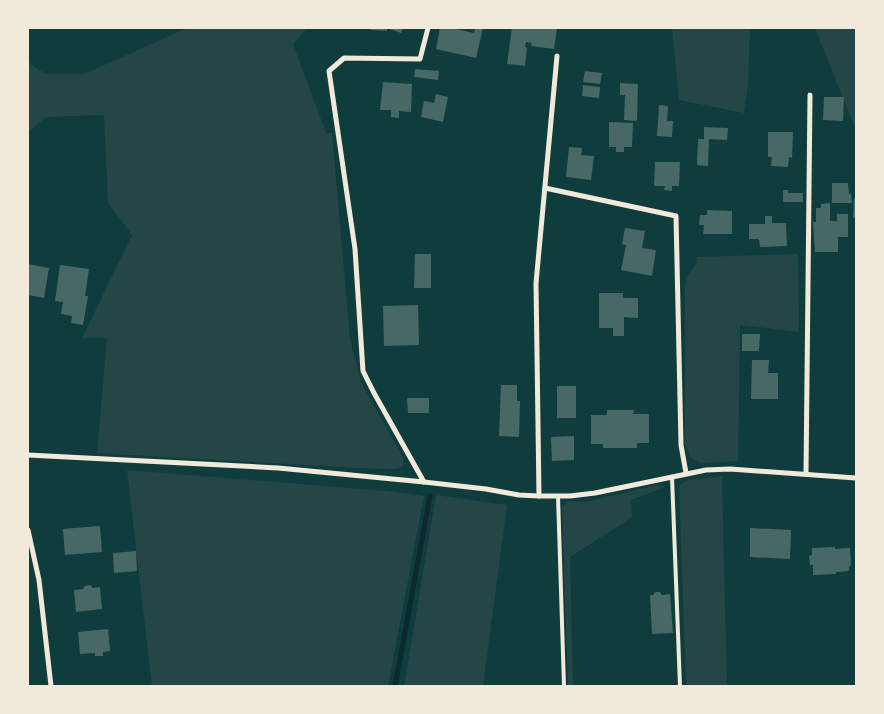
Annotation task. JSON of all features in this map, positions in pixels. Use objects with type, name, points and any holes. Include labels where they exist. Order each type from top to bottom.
[{"type":"street","points":[[424,482],[363,371],[355,249],[329,71],[344,58],[420,58],[428,28]]},
{"type":"street","points":[[539,496],[536,283],[557,56]]},
{"type":"street","points":[[806,474],[810,95]]},
{"type":"street","points":[[545,188],[676,216],[681,446],[686,473]]},
{"type":"street","points":[[28,455],[278,468],[486,489],[519,496],[558,496],[595,493],[706,470],[730,469],[856,478]]},
{"type":"street","points":[[28,530],[39,580],[51,686]]},
{"type":"lane","points":[[672,477],[680,686]]},
{"type":"lane","points":[[558,496],[564,686]]},
{"type":"shaded area","points":[[187,28],[307,28],[293,44],[326,133],[332,133],[350,339],[361,383],[404,459],[403,467],[395,469],[358,468],[97,453],[107,338],[82,338],[132,235],[108,203],[104,115],[46,117],[28,133],[28,50],[30,64],[46,74],[84,74]]},
{"type":"shaded area","points":[[672,28],[750,28],[748,84],[744,113],[679,100]]},
{"type":"shaded area","points":[[815,28],[856,28],[856,130]]},
{"type":"shaded area","points":[[798,254],[799,332],[740,325],[738,461],[700,463],[690,457],[685,444],[685,287],[688,275],[697,262],[696,257]]},
{"type":"shaded area","points":[[127,470],[387,491],[424,496],[388,686],[152,686]]},
{"type":"shaded area","points":[[723,476],[727,686],[686,686],[679,485],[689,480]]},
{"type":"shaded area","points":[[656,485],[665,487],[631,500],[632,517],[570,557],[573,686],[568,686],[562,508],[567,501],[586,502]]},
{"type":"shaded area","points":[[436,495],[507,505],[483,686],[404,686]]},
{"type":"building","points":[[371,28],[387,28],[387,31],[371,30]]},
{"type":"building","points":[[387,28],[403,28],[401,33]]},
{"type":"building","points":[[440,28],[451,28],[474,33],[475,28],[483,28],[476,58],[436,49]]},
{"type":"building","points":[[512,28],[557,28],[554,49],[531,46],[532,43],[526,42],[525,66],[507,64]]},
{"type":"building","points":[[415,69],[439,71],[438,80],[414,77]]},
{"type":"building","points":[[585,71],[602,73],[600,84],[583,82]]},
{"type":"building","points":[[383,82],[412,84],[411,112],[399,111],[399,118],[391,117],[391,110],[380,110]]},
{"type":"building","points":[[620,83],[638,84],[637,121],[624,120],[625,95],[620,95]]},
{"type":"building","points":[[583,85],[600,87],[599,98],[582,96]]},
{"type":"building","points":[[436,94],[448,97],[443,122],[421,117],[424,101],[434,103]]},
{"type":"building","points":[[824,97],[844,97],[843,121],[823,120]]},
{"type":"building","points":[[659,105],[668,106],[667,121],[673,121],[672,137],[657,136]]},
{"type":"building","points":[[609,122],[633,123],[632,147],[624,147],[624,152],[616,152],[616,147],[609,147]]},
{"type":"building","points":[[704,127],[728,128],[727,140],[709,139],[708,166],[697,165],[698,139],[704,139]]},
{"type":"building","points":[[768,132],[793,132],[792,158],[789,157],[788,167],[771,166],[772,157],[768,157]]},
{"type":"building","points":[[569,147],[582,148],[581,155],[594,156],[591,180],[566,177]]},
{"type":"building","points":[[655,162],[680,162],[679,186],[672,186],[672,191],[664,190],[665,186],[654,186]]},
{"type":"building","points":[[832,183],[848,183],[852,203],[832,203]]},
{"type":"building","points":[[783,190],[788,190],[788,193],[803,193],[803,202],[783,202]]},
{"type":"building","points":[[854,198],[856,199],[856,218],[853,218]]},
{"type":"building","points":[[830,203],[830,221],[837,221],[837,214],[848,214],[848,237],[838,237],[838,252],[815,252],[813,222],[816,222],[816,208],[821,208],[821,204]]},
{"type":"building","points":[[707,210],[732,211],[732,234],[703,234],[704,225],[699,225],[700,215],[707,215]]},
{"type":"building","points":[[765,216],[772,216],[772,223],[786,223],[787,246],[760,247],[759,239],[749,239],[749,224],[765,224]]},
{"type":"building","points":[[625,228],[645,231],[642,248],[656,250],[652,276],[621,270],[626,245],[622,244]]},
{"type":"building","points":[[415,254],[431,254],[431,288],[414,288]]},
{"type":"building","points":[[28,264],[49,268],[44,298],[28,295]]},
{"type":"building","points":[[60,265],[89,269],[85,296],[88,296],[83,325],[71,323],[72,316],[61,314],[63,302],[55,301]]},
{"type":"building","points":[[599,293],[623,293],[623,298],[638,298],[638,318],[624,317],[624,336],[613,336],[613,328],[599,328]]},
{"type":"building","points":[[418,305],[419,345],[384,346],[383,306]]},
{"type":"building","points":[[742,334],[760,334],[759,351],[742,351]]},
{"type":"building","points":[[752,360],[769,360],[768,373],[778,373],[778,399],[751,399]]},
{"type":"building","points":[[501,385],[517,385],[517,401],[520,401],[519,437],[499,436]]},
{"type":"building","points":[[557,386],[576,386],[576,418],[557,418]]},
{"type":"building","points":[[407,398],[429,398],[429,413],[408,413]]},
{"type":"building","points":[[607,410],[634,410],[633,414],[649,414],[649,443],[637,443],[637,448],[603,448],[603,444],[591,444],[591,415],[607,415]]},
{"type":"building","points":[[574,436],[574,460],[552,461],[551,437]]},
{"type":"building","points":[[100,526],[102,552],[65,555],[63,529]]},
{"type":"building","points":[[750,528],[791,530],[790,559],[750,557]]},
{"type":"building","points":[[835,547],[835,549],[850,548],[851,566],[849,566],[849,571],[836,572],[836,574],[813,575],[813,565],[810,565],[809,556],[812,555],[812,548]]},
{"type":"building","points":[[136,551],[137,571],[114,573],[113,553]]},
{"type":"building","points":[[90,585],[93,588],[100,587],[102,609],[76,612],[74,590],[83,589],[85,586]]},
{"type":"building","points":[[655,592],[660,592],[662,595],[670,594],[673,633],[652,634],[650,595],[653,595]]},
{"type":"building","points":[[108,629],[110,651],[103,652],[103,656],[95,656],[95,653],[80,654],[78,632]]},
{"type":"waterway","points":[[395,686],[430,496]]}]
